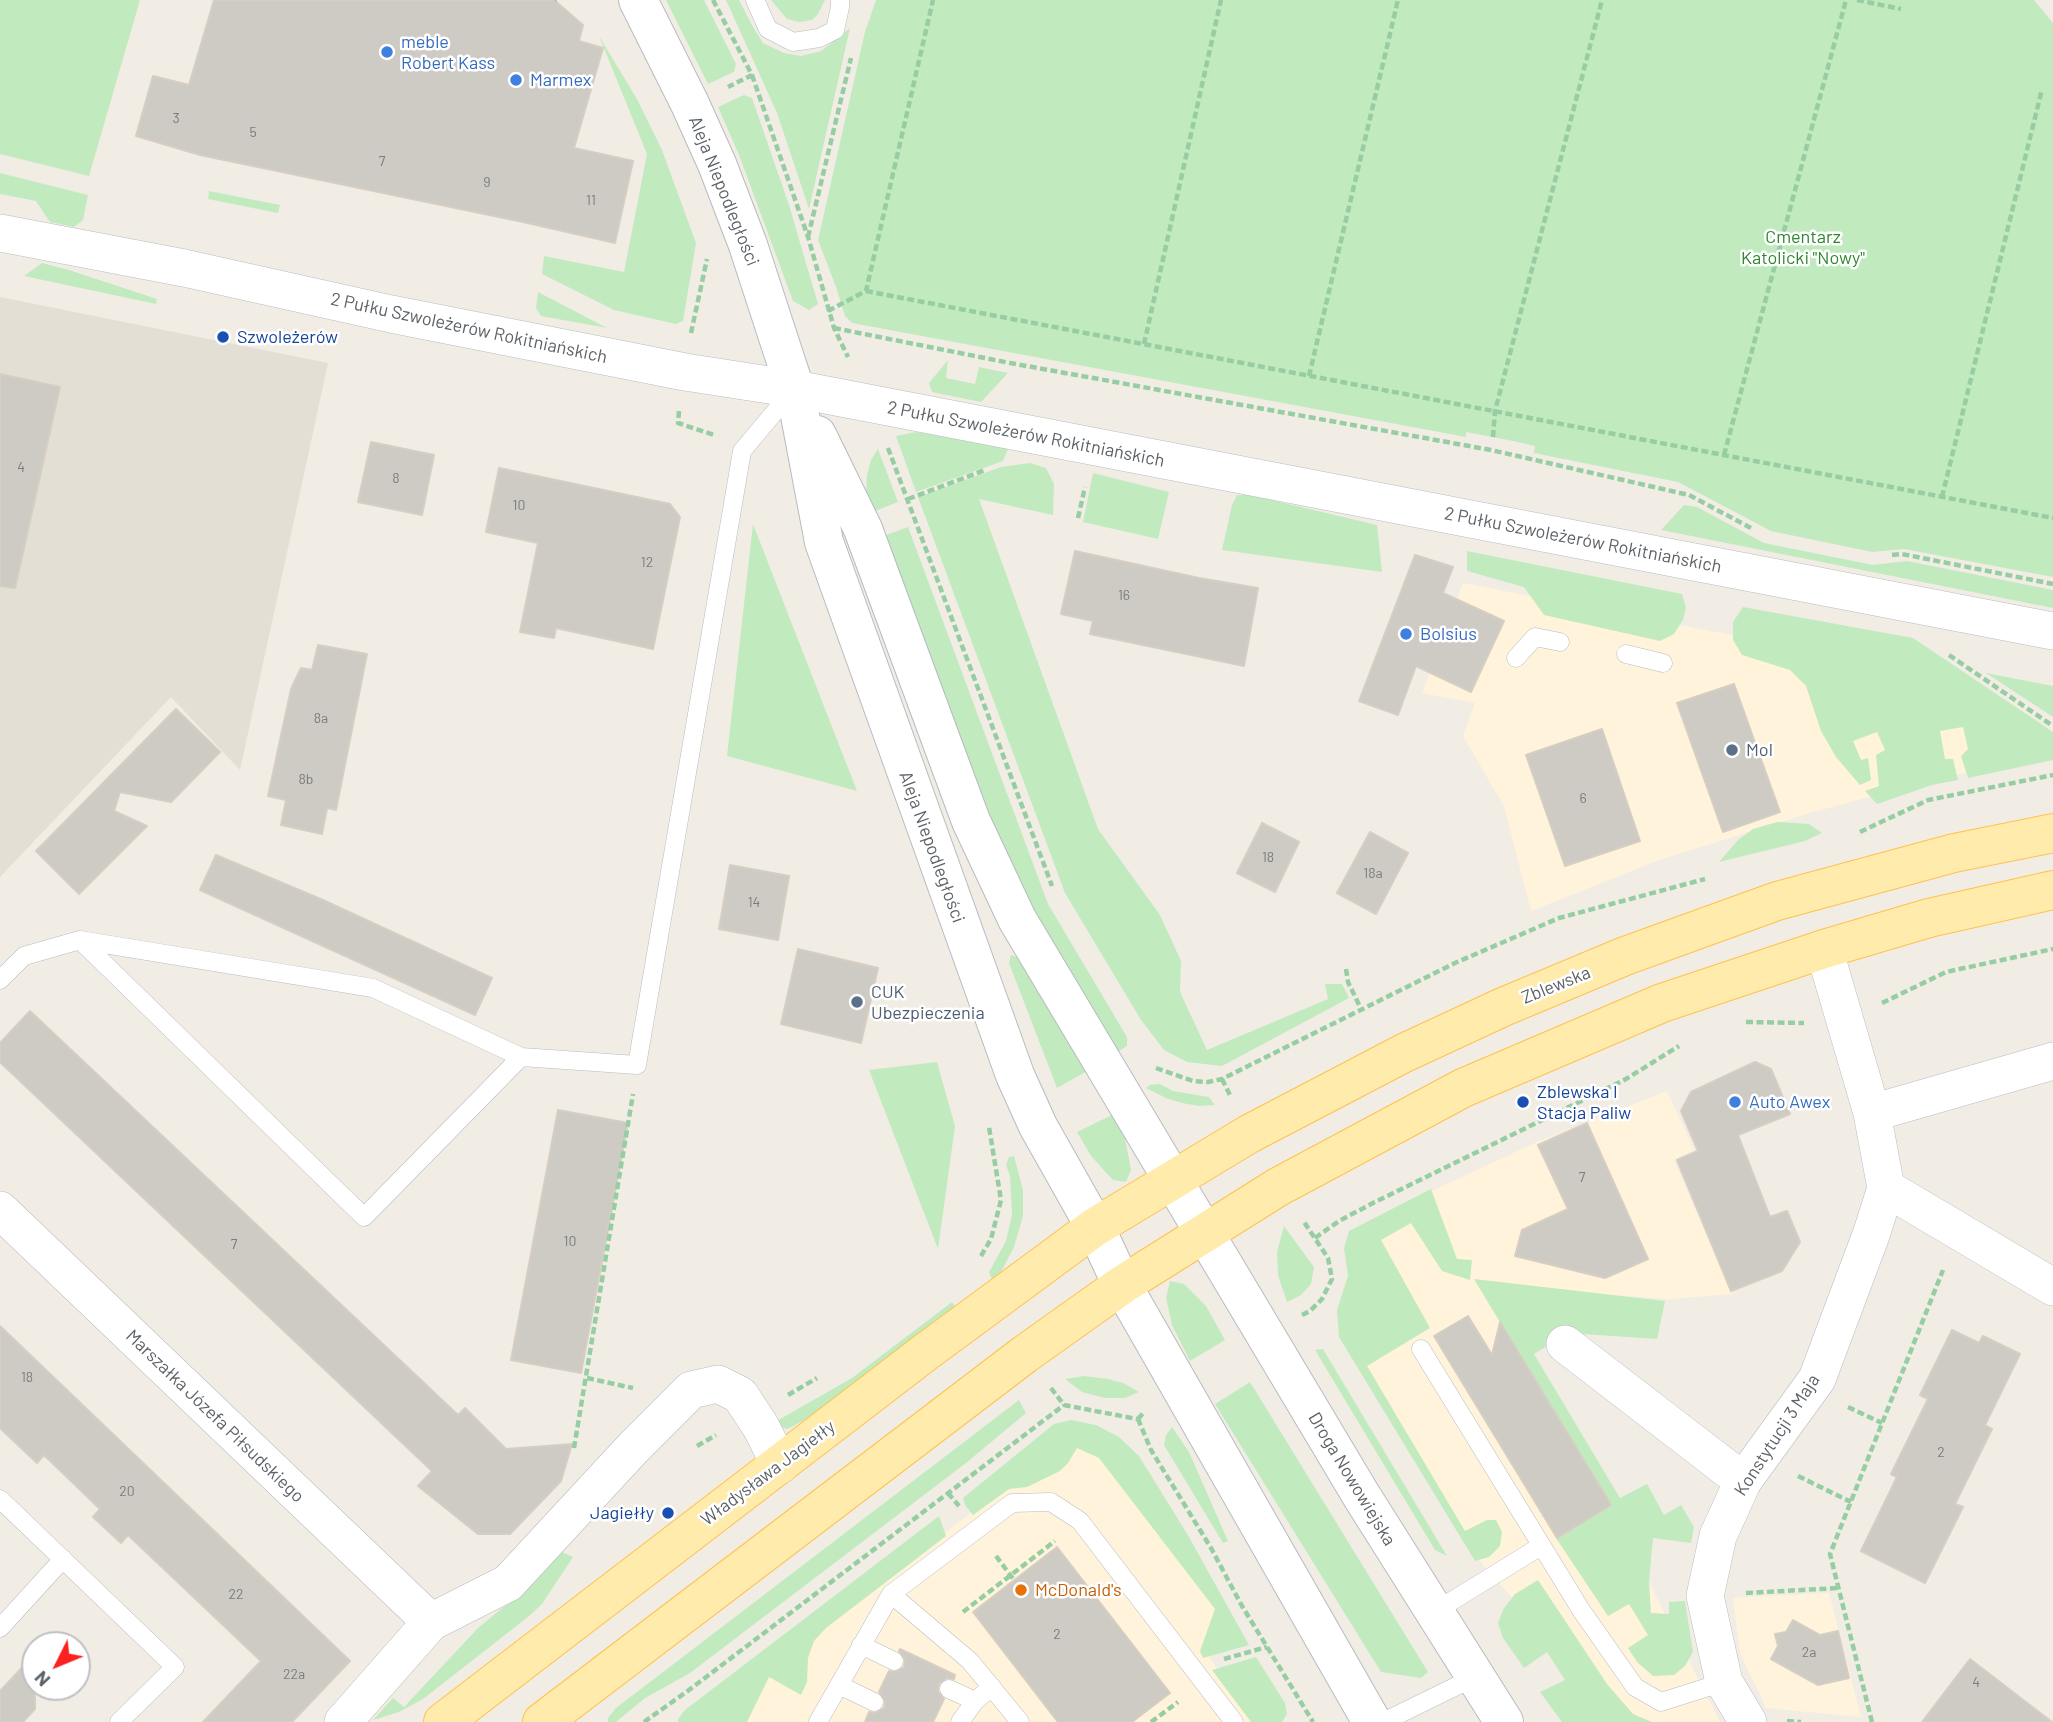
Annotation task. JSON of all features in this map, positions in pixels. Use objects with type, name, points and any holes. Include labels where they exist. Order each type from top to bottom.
[{"type":"main road","name":"Zblewska","points":[[1095,1227],[1172,1179],[1294,1110],[1503,1006],[1625,956],[1777,901],[1954,853],[2053,833]]},
{"type":"main road","points":[[548,1721],[981,1386],[1122,1285],[1278,1187],[1463,1088],[1662,1003],[1824,949],[1929,918],[2053,890]]},
{"type":"main road","name":"Władysława Jagiełły","points":[[443,1722],[927,1351],[1095,1227]]},
{"type":"street","name":"Aleja Niepodległości","points":[[638,0],[717,164],[748,245],[795,389],[824,542],[1015,1075],[1038,1126],[1095,1227],[1122,1285]]},
{"type":"street","name":"2 Pułku Szwoleżerów Rokitniańskich","points":[[0,233],[184,268],[391,314],[685,372],[795,389],[2053,631]]},
{"type":"street","name":"Aleja Niepodległości","points":[[795,389],[863,529],[971,821],[1017,919],[1205,1233]]},
{"type":"street","name":"Konstytucji 3 Maja","points":[[1748,1722],[1724,1682],[1705,1596],[1718,1536],[1751,1469],[1817,1379],[1886,1188],[1871,1113],[1824,949]]},
{"type":"street","points":[[1871,1113],[2053,1061]]},
{"type":"street","points":[[1886,1188],[2053,1287]]},
{"type":"street","name":"Marszałka Józefa Piłsudskiego","points":[[0,1210],[431,1622]]},
{"type":"street","name":"Droga Nowowiejska","points":[[1205,1233],[1341,1461],[1504,1722]]},
{"type":"street","points":[[1122,1285],[1373,1722]]},
{"type":"street","points":[[1565,1344],[1751,1469]]},
{"type":"street","points":[[343,1722],[431,1622],[508,1584],[634,1447],[691,1390],[718,1384],[740,1395],[761,1427],[780,1465]]},
{"type":"lane","points":[[755,0],[768,29],[793,42],[819,38],[835,30],[839,0]]},
{"type":"lane","points":[[0,979],[24,956],[80,940],[373,988],[521,1057],[637,1065],[742,451],[795,389]]},
{"type":"lane","points":[[1516,658],[1535,637],[1560,642]]},
{"type":"lane","points":[[1626,654],[1663,663]]},
{"type":"lane","points":[[80,940],[364,1217],[521,1057]]},
{"type":"lane","points":[[1422,1349],[1581,1610],[1635,1687],[1661,1702],[1724,1682]]},
{"type":"lane","points":[[0,1499],[175,1667],[120,1722]]},
{"type":"lane","points":[[818,1722],[891,1594],[1012,1503],[1051,1502],[1080,1521],[1089,1531],[1227,1719]]},
{"type":"lane","points":[[1434,1612],[1541,1546]]},
{"type":"lane","points":[[0,1628],[63,1559]]},
{"type":"lane","points":[[891,1594],[970,1661],[1020,1722]]},
{"type":"lane","points":[[861,1645],[894,1661]]},
{"type":"lane","points":[[1383,1722],[1475,1677]]},
{"type":"lane","points":[[839,1685],[874,1702]]},
{"type":"lane","points":[[960,1722],[975,1701],[992,1686]]},
{"type":"lane","points":[[948,1689],[975,1701]]},
{"type":"path","points":[[713,0],[752,75],[808,237],[834,328],[871,404],[912,508],[1052,887]]},
{"type":"path","points":[[866,291],[933,0]]},
{"type":"path","points":[[1144,344],[1221,0]]},
{"type":"path","points":[[1310,376],[1398,0]]},
{"type":"path","points":[[1493,437],[1495,411],[1602,0]]},
{"type":"path","points":[[1724,455],[1846,0]]},
{"type":"path","points":[[1857,0],[1901,9]]},
{"type":"path","points":[[808,237],[852,55]]},
{"type":"path","points":[[690,104],[752,75]]},
{"type":"path","points":[[1942,497],[2042,89]]},
{"type":"path","points":[[828,311],[866,291],[2053,518]]},
{"type":"path","points":[[834,328],[1010,363],[1491,450],[1689,495],[1758,532]]},
{"type":"path","points":[[1078,518],[1087,481]]},
{"type":"path","points":[[1881,556],[1902,554],[2053,584]]},
{"type":"path","points":[[1745,1022],[1824,1024],[1844,1020],[1946,972],[2053,949]]},
{"type":"path","points":[[1346,969],[1348,982],[1361,1009]]},
{"type":"path","points":[[1310,1311],[1322,1299],[1332,1279],[1328,1258],[1315,1238],[1339,1221],[1373,1203],[1626,1079],[1683,1044]]},
{"type":"path","points":[[571,1461],[637,1065]]},
{"type":"path","points":[[1152,1066],[1192,1081],[1222,1079],[1234,1104]]},
{"type":"path","points":[[979,1260],[991,1239],[1001,1200],[993,1144]]},
{"type":"path","points":[[1872,1722],[1830,1554],[1959,1230]]},
{"type":"path","points":[[1046,1381],[1063,1405],[1138,1419],[1151,1450],[1313,1722]]},
{"type":"path","points":[[644,1722],[690,1690],[1063,1405]]},
{"type":"path","points":[[1751,1469],[1851,1502]]},
{"type":"path","points":[[970,1621],[962,1612],[1055,1541]]},
{"type":"path","points":[[990,1547],[1014,1580]]},
{"type":"path","points":[[1705,1596],[1839,1588]]},
{"type":"path","points":[[1233,1657],[1267,1647]]},
{"type":"path","points":[[1151,1722],[1178,1702]]},
{"type":"shaded area","points":[[0,297],[328,363],[240,770],[171,697],[0,877]]},
{"type":"shaded area","name":"Mol","points":[[1463,583],[1942,676],[2002,764],[1813,812],[1659,860],[1531,911],[1504,806],[1463,736],[1475,703],[1422,693]]},
{"type":"shaded area","points":[[1667,1091],[1694,1150],[1674,1160],[1732,1294],[1668,1299],[1541,1290],[1533,1354],[1652,1552],[1647,1579],[1720,1722],[1621,1722],[1474,1554],[1363,1366],[1377,1239],[1432,1191],[1537,1142]]},
{"type":"shaded area","points":[[1070,1438],[1159,1491],[1246,1643],[1208,1655],[1253,1722],[695,1722]]},
{"type":"shaded area","points":[[1829,1593],[1861,1717],[1766,1708],[1740,1653],[1733,1598]]},
{"type":"green space","points":[[0,0],[140,0],[89,176],[0,154]]},
{"type":"green space","points":[[666,0],[704,0],[736,64],[734,72],[708,84]]},
{"type":"green space","points":[[726,0],[739,0],[763,43],[784,53],[801,56],[821,51],[850,28],[809,209],[777,113]]},
{"type":"green space","points":[[771,0],[825,0],[812,20],[799,22],[787,19]]},
{"type":"green space","name":"Cmentarz Katolicki \"Nowy\"","points":[[876,0],[2034,0],[2053,23],[2053,577],[1904,549],[1872,552],[1771,531],[1678,482],[1534,453],[1535,446],[1513,441],[1466,432],[1466,437],[852,323],[845,316],[818,240],[865,32]]},
{"type":"green space","points":[[599,36],[637,99],[662,150],[696,243],[683,321],[676,324],[614,310],[542,274],[544,256],[624,272],[647,154]]},
{"type":"green space","points":[[744,95],[752,98],[789,205],[818,304],[809,310],[793,301],[739,155],[718,107]]},
{"type":"green space","points":[[0,173],[88,195],[83,220],[74,227],[50,222],[36,201],[0,194]]},
{"type":"green space","points":[[209,191],[280,205],[278,213],[208,199]]},
{"type":"green space","points":[[42,263],[157,299],[156,304],[24,276]]},
{"type":"green space","points":[[538,292],[607,328],[541,316],[536,308]]},
{"type":"green space","points":[[948,360],[946,378],[975,384],[979,367],[1008,373],[981,402],[932,392],[929,383]]},
{"type":"green space","points":[[916,432],[1008,449],[1003,461],[916,492],[896,436]]},
{"type":"green space","points":[[878,449],[898,502],[872,512],[866,493],[867,475],[871,460]]},
{"type":"green space","points":[[1030,463],[1046,468],[1054,484],[1053,515],[979,499],[1098,829],[1160,915],[1181,961],[1180,992],[1207,1050],[1328,999],[1325,984],[1342,984],[1349,998],[1222,1066],[1187,1062],[1164,1050],[1141,1020],[1065,893],[918,497],[1001,467]]},
{"type":"green space","points":[[1093,473],[1169,492],[1158,539],[1083,522]]},
{"type":"green space","points":[[1237,495],[1250,495],[1377,525],[1382,572],[1222,550],[1232,505]]},
{"type":"green space","points":[[1684,505],[1697,507],[1764,543],[1873,565],[1907,561],[2053,590],[2053,608],[1661,530]]},
{"type":"green space","points":[[753,524],[857,791],[727,756]]},
{"type":"green space","points":[[908,527],[1048,904],[1127,1037],[1127,1046],[1116,1053],[1035,918],[999,848],[881,537]]},
{"type":"green space","points":[[1467,551],[1682,594],[1686,607],[1683,620],[1674,634],[1660,641],[1544,615],[1524,587],[1467,571]]},
{"type":"green space","points":[[1743,607],[1913,638],[2053,732],[2053,760],[1968,778],[1961,756],[1968,749],[1963,727],[1940,731],[1945,759],[1953,759],[1958,780],[1932,785],[1877,804],[1865,791],[1879,786],[1876,755],[1885,750],[1877,732],[1853,741],[1861,760],[1868,758],[1871,780],[1860,785],[1836,757],[1821,731],[1806,686],[1790,670],[1742,655],[1733,640],[1733,622]]},
{"type":"green space","points":[[1986,673],[2053,686],[2053,717]]},
{"type":"green space","points":[[1777,822],[1809,824],[1822,833],[1805,841],[1719,862],[1738,840],[1753,829]]},
{"type":"green space","points":[[1011,955],[1019,958],[1087,1071],[1057,1088],[1009,963]]},
{"type":"green space","points":[[937,1062],[955,1126],[938,1249],[869,1070]]},
{"type":"green space","points":[[1160,1084],[1173,1091],[1209,1097],[1215,1105],[1182,1103],[1146,1088]]},
{"type":"green space","points":[[1112,1115],[1125,1138],[1131,1170],[1126,1182],[1113,1180],[1091,1156],[1077,1132]]},
{"type":"green space","points":[[1014,1156],[1023,1190],[1023,1216],[1014,1247],[993,1282],[989,1272],[1006,1241],[1012,1215],[1010,1176],[1006,1165],[1009,1157]]},
{"type":"green space","points":[[1431,1189],[1457,1259],[1472,1260],[1470,1280],[1442,1271],[1411,1223],[1381,1240],[1430,1328],[1367,1366],[1465,1531],[1487,1520],[1496,1520],[1502,1532],[1500,1546],[1489,1557],[1475,1561],[1339,1337],[1337,1310],[1348,1276],[1344,1248],[1349,1231]]},
{"type":"green space","points":[[1284,1226],[1314,1267],[1311,1284],[1301,1295],[1287,1302],[1278,1275],[1277,1252]]},
{"type":"green space","points":[[1474,1279],[1665,1301],[1657,1339],[1568,1333],[1534,1354],[1620,1498],[1647,1484],[1664,1515],[1681,1505],[1694,1527],[1691,1543],[1653,1538],[1649,1582],[1651,1613],[1669,1614],[1669,1602],[1685,1601],[1693,1652],[1685,1666],[1674,1675],[1653,1676],[1637,1662],[1628,1648],[1648,1635],[1629,1604],[1608,1616],[1556,1538],[1610,1505]]},
{"type":"green space","points":[[1170,1281],[1184,1284],[1206,1306],[1225,1340],[1190,1361],[1172,1325],[1166,1298]]},
{"type":"green space","points":[[952,1302],[958,1311],[834,1403],[788,1429],[777,1426],[775,1422],[852,1378]]},
{"type":"green space","points":[[1323,1349],[1447,1556],[1435,1550],[1315,1350]]},
{"type":"green space","points":[[1084,1376],[1123,1383],[1139,1392],[1125,1398],[1105,1398],[1082,1392],[1065,1379]]},
{"type":"green space","points":[[1250,1382],[1428,1672],[1421,1678],[1381,1672],[1215,1404]]},
{"type":"green space","points":[[1019,1400],[1026,1413],[966,1463],[690,1673],[645,1698],[616,1722],[608,1722],[616,1708]]},
{"type":"green space","points":[[1071,1420],[1096,1425],[1119,1437],[1139,1456],[1189,1537],[1249,1645],[1203,1658],[1200,1651],[1215,1609],[1099,1458],[1077,1448],[1060,1471],[1027,1487],[1009,1489],[973,1515],[965,1505],[963,1498],[1054,1424]]},
{"type":"green space","points":[[1172,1427],[1189,1452],[1228,1541],[1223,1543],[1164,1445],[1166,1435]]},
{"type":"green space","points":[[939,1516],[946,1536],[826,1628],[814,1641],[808,1658],[807,1682],[801,1695],[769,1677],[747,1722],[678,1722],[685,1710]]},
{"type":"green space","points":[[560,1551],[573,1557],[542,1604],[528,1617],[423,1699],[399,1712],[373,1720],[393,1698],[404,1707],[478,1628],[523,1591]]},
{"type":"green space","points":[[1538,1580],[1607,1684],[1633,1714],[1652,1722],[1562,1722],[1540,1692],[1565,1680],[1547,1652],[1524,1668],[1503,1638],[1498,1623],[1504,1608],[1515,1594]]},
{"type":"green space","points":[[1256,1657],[1285,1703],[1287,1714],[1282,1722],[1251,1722],[1212,1670]]},
{"type":"building","points":[[214,0],[554,0],[583,25],[579,41],[603,48],[574,148],[633,161],[615,243],[200,155],[136,136],[153,76],[189,85]]},
{"type":"building","points":[[0,374],[60,387],[15,588],[0,586]]},
{"type":"building","points":[[371,442],[434,455],[422,515],[358,502]]},
{"type":"building","points":[[499,468],[670,504],[680,517],[653,649],[556,628],[554,638],[520,632],[538,543],[486,532]]},
{"type":"building","points":[[1075,551],[1258,588],[1244,666],[1090,634],[1093,621],[1061,614]]},
{"type":"building","points":[[1415,555],[1453,567],[1443,593],[1504,621],[1471,692],[1416,666],[1398,715],[1359,701]]},
{"type":"building","points":[[318,645],[367,654],[336,810],[327,808],[322,834],[281,825],[286,800],[268,796],[291,689],[301,668],[312,670]]},
{"type":"building","points":[[1734,684],[1780,812],[1723,832],[1677,703]]},
{"type":"building","points":[[176,709],[220,752],[171,802],[120,792],[114,811],[147,826],[79,894],[36,851]]},
{"type":"building","points":[[1602,729],[1640,841],[1565,866],[1526,755]]},
{"type":"building","points":[[1262,823],[1299,842],[1275,892],[1237,873]]},
{"type":"building","points":[[1370,832],[1408,853],[1376,914],[1337,893]]},
{"type":"building","points":[[216,855],[323,900],[492,978],[475,1015],[200,890]]},
{"type":"building","points":[[730,865],[789,876],[778,940],[719,929]]},
{"type":"building","points":[[798,949],[878,968],[861,1043],[781,1024]]},
{"type":"building","points":[[30,1011],[458,1415],[465,1408],[506,1449],[572,1444],[561,1481],[510,1534],[478,1534],[418,1486],[432,1471],[0,1062],[0,1043]]},
{"type":"building","points":[[1755,1062],[1771,1069],[1790,1114],[1738,1135],[1770,1217],[1787,1211],[1800,1242],[1782,1271],[1731,1291],[1677,1160],[1698,1151],[1681,1111],[1691,1092]]},
{"type":"building","points":[[558,1110],[628,1123],[581,1373],[511,1360]]},
{"type":"building","points":[[1587,1123],[1648,1259],[1605,1278],[1515,1256],[1522,1230],[1568,1209],[1538,1145]]},
{"type":"building","points":[[1468,1316],[1492,1355],[1500,1322],[1611,1505],[1557,1538],[1434,1336]]},
{"type":"building","points":[[0,1326],[350,1661],[292,1722],[203,1722],[261,1661],[128,1535],[121,1543],[93,1517],[100,1509],[44,1455],[37,1463],[0,1428]]},
{"type":"building","points":[[1952,1330],[1979,1343],[1983,1336],[2020,1354],[1985,1425],[1992,1429],[1955,1504],[1963,1507],[1925,1583],[1861,1551],[1897,1477],[1891,1474],[1928,1399],[1920,1395]]},
{"type":"building","points":[[1057,1547],[1170,1693],[1132,1722],[1058,1722],[973,1612]]},
{"type":"building","points":[[1793,1620],[1820,1635],[1838,1631],[1849,1678],[1818,1685],[1771,1659],[1778,1646],[1775,1634],[1786,1632]]},
{"type":"building","points":[[900,1649],[955,1675],[954,1679],[947,1678],[939,1684],[938,1691],[944,1699],[933,1722],[865,1722],[869,1712],[875,1713],[884,1708],[885,1701],[879,1692],[889,1671],[895,1672],[904,1667],[905,1660]]},
{"type":"building","points":[[1970,1659],[2052,1722],[1922,1722]]},
{"type":"building","points":[[21,1669],[21,1701],[35,1701],[35,1709],[23,1722],[0,1722],[0,1691]]},
{"type":"place","name":"meble Robert Kass","points":[[387,52]]},
{"type":"place","name":"Marmex","points":[[516,80]]},
{"type":"place","name":"Szwoleżerów","points":[[223,337]]},
{"type":"place","name":"Bolsius","points":[[1406,634]]},
{"type":"place","name":"Mol","points":[[1732,750]]},
{"type":"place","name":"CUK Ubezpieczenia","points":[[857,1002]]},
{"type":"place","name":"Zblewska I Stacja Paliw","points":[[1523,1102]]},
{"type":"place","name":"Auto Awex","points":[[1735,1102]]},
{"type":"place","name":"Jagiełły","points":[[668,1513]]},
{"type":"place","name":"McDonald's","points":[[1021,1590]]}]
